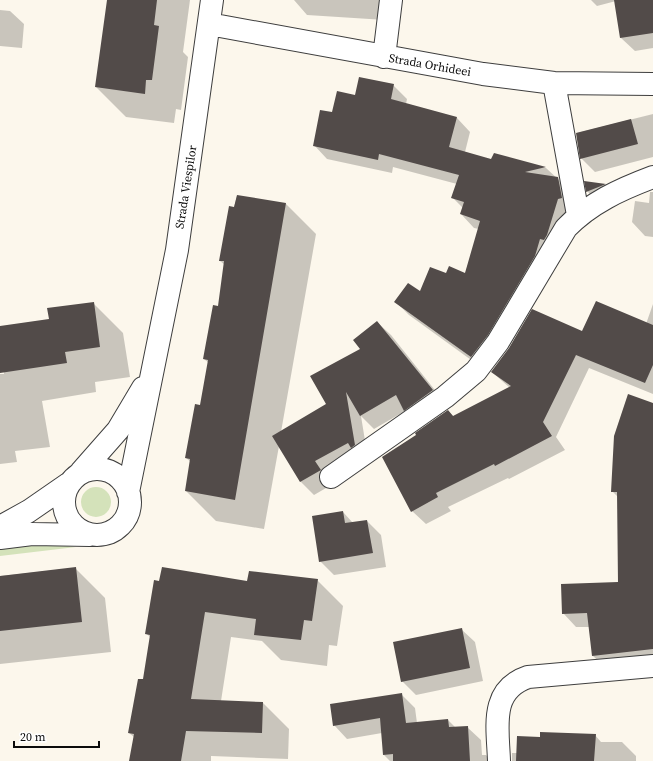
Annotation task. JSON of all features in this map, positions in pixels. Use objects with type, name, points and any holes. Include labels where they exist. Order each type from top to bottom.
[{"type":"street","name":"Strada Viespilor","points":[[128,492],[177,250],[212,0]]},
{"type":"street","points":[[384,57],[390,0]]},
{"type":"street","name":"Strada Orhideei","points":[[209,24],[483,74],[554,83],[653,84]]},
{"type":"street","points":[[554,83],[578,215]]},
{"type":"street","points":[[331,477],[445,397],[476,371],[498,342],[566,228],[578,215],[614,193],[653,177]]},
{"type":"street","name":"Strada Viespilor","points":[[0,527],[29,511],[74,478],[118,430],[151,373]]},
{"type":"street","points":[[0,538],[32,534],[90,534],[107,534],[122,524],[130,508],[128,492],[123,481],[109,471],[98,468],[74,478],[64,495],[65,512],[74,527],[90,534]]},
{"type":"street","points":[[499,761],[499,706],[502,696],[517,681],[541,676],[653,666]]},
{"type":"green space","points":[[96,487],[107,491],[111,502],[107,513],[96,517],[85,513],[81,502],[85,491]]},
{"type":"green space","points":[[49,544],[76,547],[0,556],[0,547]]},
{"type":"building","points":[[107,0],[157,0],[154,25],[159,26],[152,80],[146,80],[145,94],[95,87]]},
{"type":"building","points":[[614,0],[653,0],[653,33],[620,38]]},
{"type":"building","points":[[359,77],[394,84],[391,99],[457,117],[449,147],[491,159],[494,153],[546,167],[525,172],[558,177],[562,198],[558,199],[547,235],[544,240],[540,239],[535,256],[488,335],[471,357],[394,302],[408,283],[420,291],[430,267],[446,273],[449,266],[465,273],[480,221],[460,214],[464,202],[451,198],[459,175],[379,154],[378,160],[313,146],[320,110],[332,112],[337,91],[355,95]]},
{"type":"building","points":[[631,119],[638,144],[580,159],[576,133]]},
{"type":"building","points":[[584,181],[606,184],[586,192]]},
{"type":"building","points":[[237,195],[286,203],[235,500],[185,491],[190,459],[185,458],[195,404],[200,405],[208,360],[203,359],[213,305],[218,306],[224,261],[219,261],[229,206],[234,207]]},
{"type":"building","points":[[596,301],[653,325],[653,365],[645,383],[576,355],[543,422],[552,436],[495,466],[494,464],[436,493],[438,497],[411,512],[382,457],[416,435],[415,433],[448,410],[453,416],[511,386],[491,372],[509,348],[532,309],[582,331]]},
{"type":"building","points":[[94,302],[100,347],[65,352],[67,363],[0,373],[0,326],[49,319],[47,308]]},
{"type":"building","points":[[377,321],[433,390],[404,411],[396,395],[360,416],[346,392],[355,445],[351,448],[348,443],[315,461],[321,470],[300,482],[272,436],[326,404],[310,376],[360,349],[353,340]]},
{"type":"building","points":[[628,394],[653,403],[653,649],[592,656],[587,613],[562,614],[561,584],[618,582],[617,492],[611,492],[614,436]]},
{"type":"building","points":[[343,511],[345,523],[367,520],[373,553],[319,562],[312,516]]},
{"type":"building","points":[[76,567],[82,622],[0,631],[0,576]]},
{"type":"building","points":[[162,567],[247,581],[249,571],[318,579],[312,621],[304,620],[301,640],[254,635],[256,619],[205,612],[191,699],[263,702],[262,733],[186,731],[181,761],[129,761],[134,734],[128,733],[138,679],[143,679],[150,635],[145,634],[154,580],[159,581]]},
{"type":"building","points":[[462,628],[470,668],[401,682],[393,642]]},
{"type":"building","points":[[402,693],[406,723],[448,719],[449,727],[468,726],[470,761],[393,761],[393,754],[383,755],[380,718],[333,726],[330,704]]},
{"type":"building","points":[[540,732],[596,734],[594,761],[516,761],[517,736],[540,737]]}]
